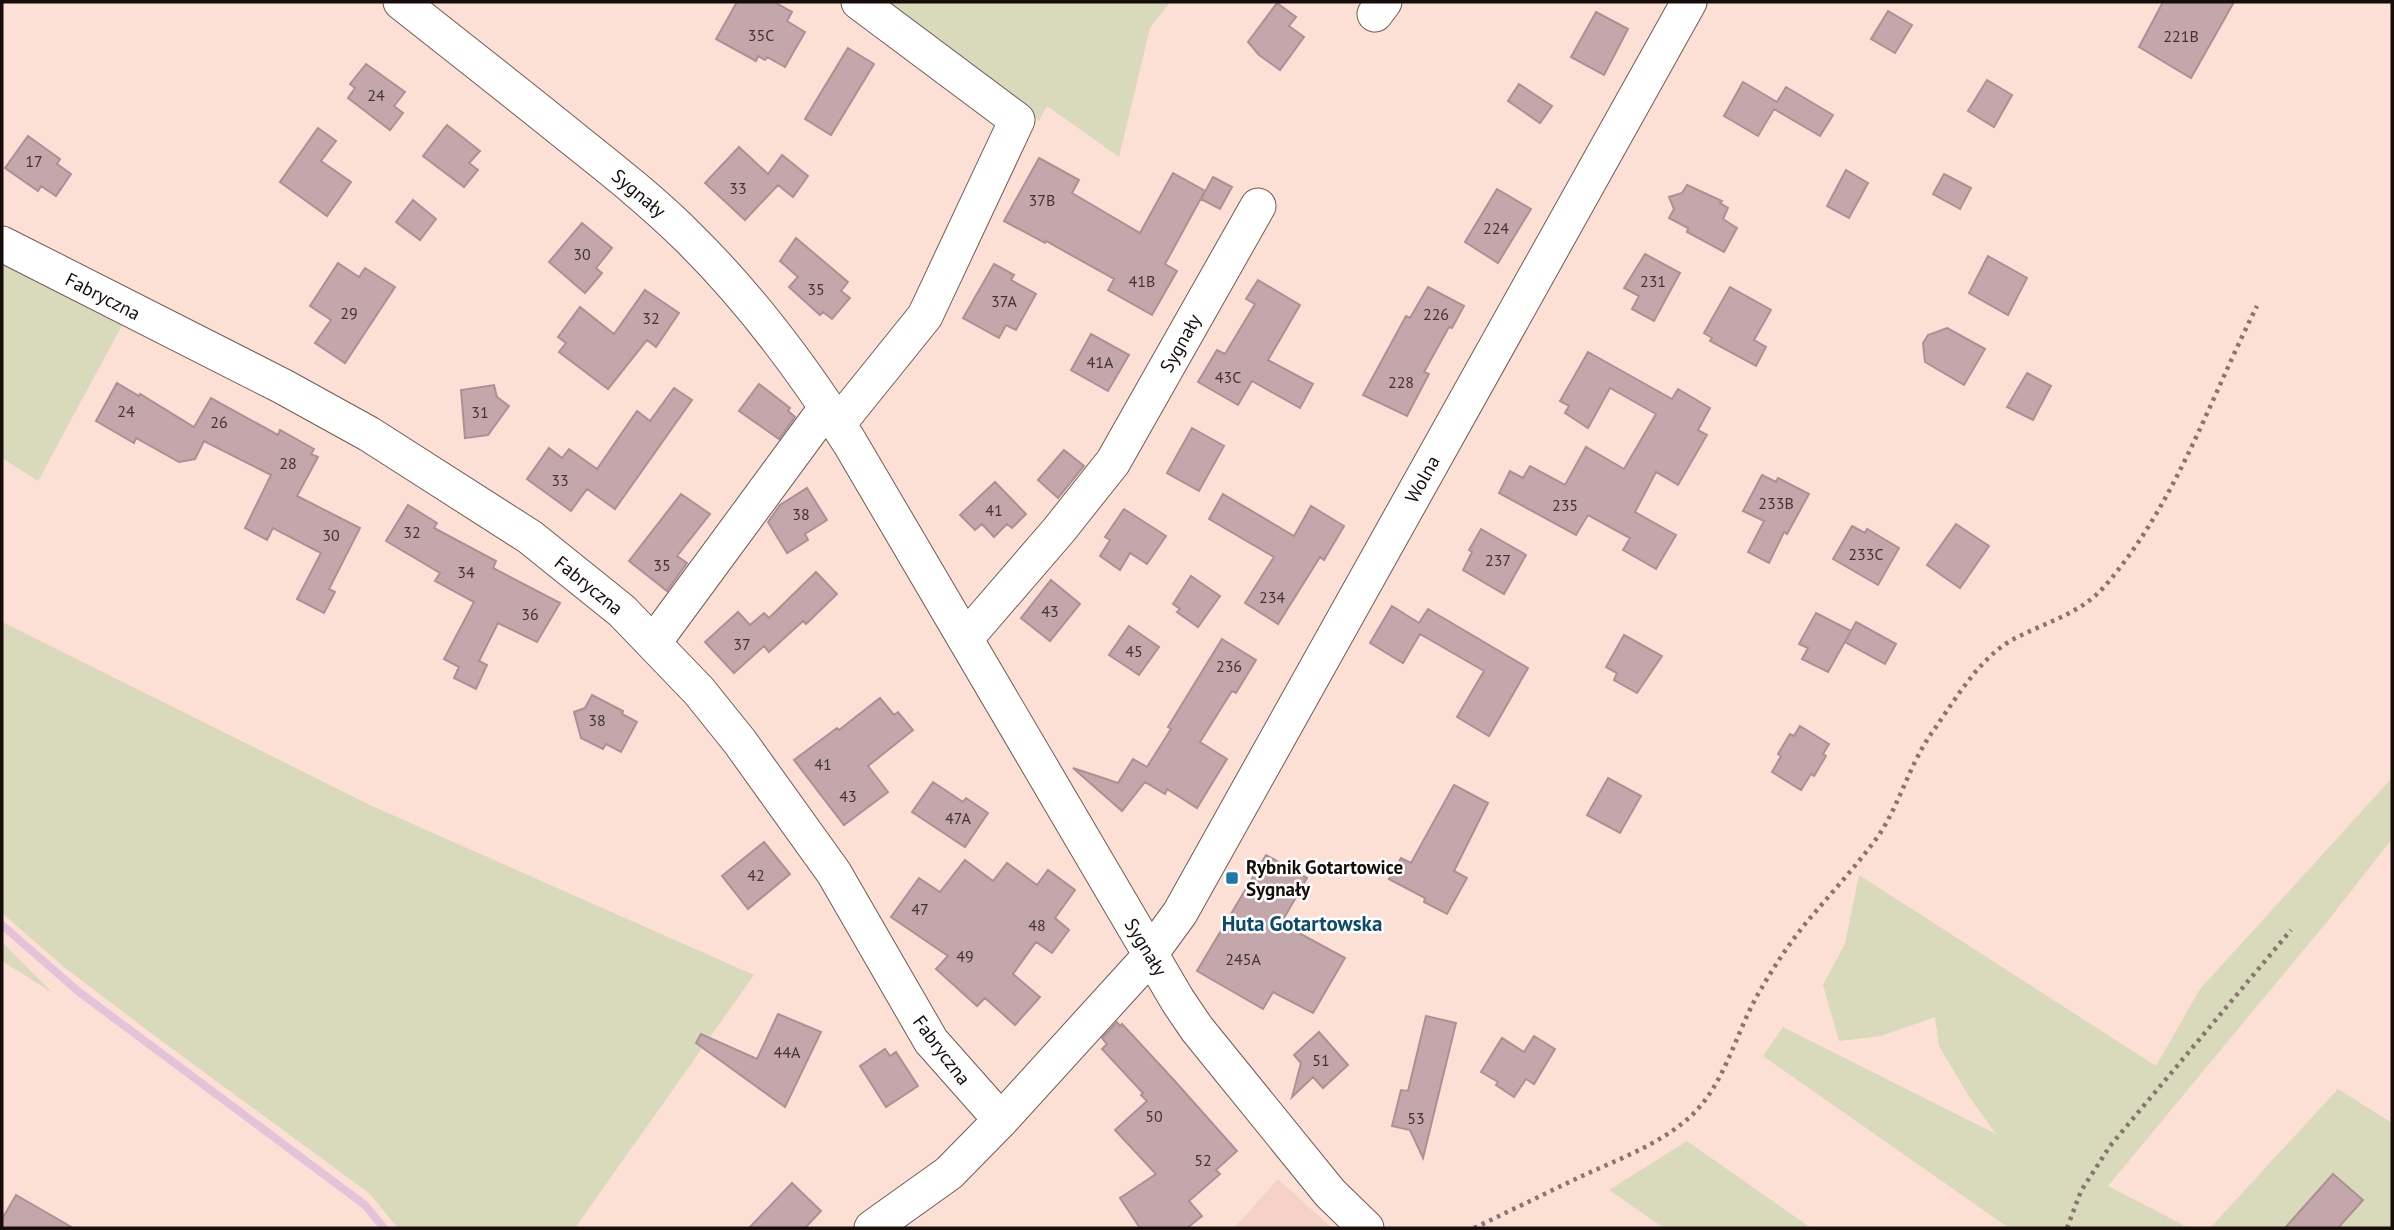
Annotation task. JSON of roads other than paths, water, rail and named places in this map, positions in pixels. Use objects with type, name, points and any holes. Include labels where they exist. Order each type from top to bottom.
[{"type":"street","name":"Sygnały","points":[[401,2],[623,179],[680,229],[754,309],[832,415],[1197,1029],[1329,1193],[1366,1228]]},
{"type":"street","points":[[654,642],[832,415],[925,316],[1017,120],[859,2]]},
{"type":"street","name":"Wolna","points":[[1150,954],[1188,898],[1689,2]]},
{"type":"street","name":"Sygnały","points":[[965,639],[1113,463],[1258,206]]},
{"type":"street","name":"Fabryczna","points":[[2,244],[369,433],[530,537],[590,584],[654,642],[699,691],[740,742],[834,873],[931,1041],[1002,1120]]},
{"type":"street","points":[[873,1228],[949,1173],[1002,1120],[1150,954]]},
{"type":"waterway","points":[[2,925],[79,992],[365,1205],[384,1228]]},
{"type":"place","name":"Rybnik Gotartowice Sygnały","points":[[1232,878]]},
{"type":"district","name":"Huta Gotartowska","points":[[1302,923]]}]
